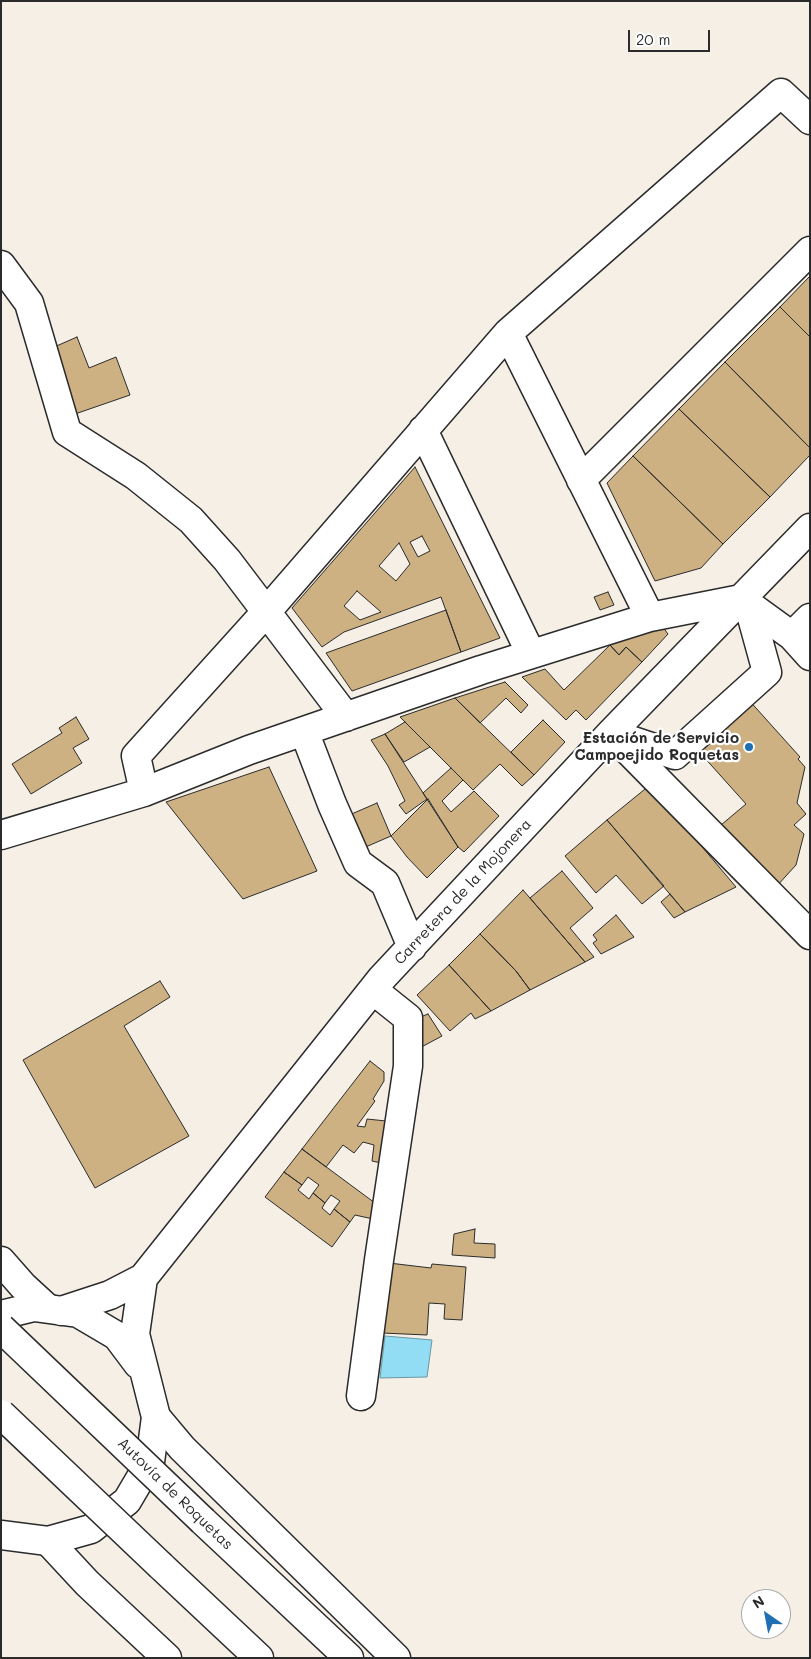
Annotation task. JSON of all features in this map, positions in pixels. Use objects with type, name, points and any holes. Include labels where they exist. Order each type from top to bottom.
[{"type":"main road","points":[[144,792],[136,756],[267,611],[508,333],[782,93],[810,120]]},
{"type":"main road","points":[[581,480],[810,250]]},
{"type":"main road","points":[[1,265],[28,303],[67,432],[136,476],[191,520],[227,560],[346,717]]},
{"type":"main road","points":[[508,333],[650,617]]},
{"type":"main road","points":[[424,430],[531,654]]},
{"type":"main road","name":"Carretera de la Mojonera","points":[[54,1309],[110,1296],[143,1278],[373,990],[611,733],[745,601],[810,528]]},
{"type":"main road","points":[[611,733],[675,755],[767,672],[745,601]]},
{"type":"main road","points":[[1,835],[144,792],[249,750],[531,654],[650,617],[745,601],[804,637]]},
{"type":"main road","points":[[304,731],[332,804],[358,863],[385,883],[412,947]]},
{"type":"main road","points":[[611,733],[810,935]]},
{"type":"main road","points":[[361,1396],[408,1066],[408,1018],[373,990]]},
{"type":"main road","points":[[1,1261],[23,1286],[54,1309]]},
{"type":"main road","name":"Carretera de la Mojonera","points":[[143,1278],[134,1334],[156,1417]]},
{"type":"main road","points":[[1,1315],[34,1307],[78,1314],[117,1336],[145,1373]]},
{"type":"main road","name":"Autovía de Roquetas","points":[[1,1328],[349,1658]]},
{"type":"main road","points":[[1,1414],[259,1658]]},
{"type":"main road","points":[[2,1536],[48,1541],[91,1529],[127,1501],[150,1462],[156,1417]]},
{"type":"main road","points":[[156,1417],[182,1448],[396,1658]]},
{"type":"main road","points":[[48,1541],[87,1583],[167,1658]]},
{"type":"water","points":[[385,1336],[432,1340],[427,1377],[380,1378]]},
{"type":"building","points":[[810,276],[810,337],[780,307]]},
{"type":"building","points":[[780,307],[810,337],[810,448],[725,362]]},
{"type":"building","points":[[77,337],[89,368],[116,357],[130,395],[75,414],[52,348]]},
{"type":"building","points":[[725,362],[810,448],[810,455],[770,497],[679,409]]},
{"type":"building","points":[[679,409],[770,497],[723,544],[633,456]]},
{"type":"building","points":[[633,456],[723,544],[701,568],[655,581],[607,483]]},
{"type":"building","points":[[415,467],[500,638],[461,652],[441,597],[344,632],[322,647],[292,608]],"holes":[[[422,536],[430,551],[418,557],[410,542]],[[399,543],[410,564],[396,581],[379,566]],[[357,591],[381,612],[360,620],[344,606]]]},
{"type":"building","points":[[608,592],[614,605],[600,610],[594,597]]},
{"type":"building","points":[[446,610],[461,652],[352,691],[326,653]]},
{"type":"building","points":[[662,626],[668,634],[642,662],[626,647],[619,655],[610,645]]},
{"type":"building","points":[[610,645],[619,655],[626,647],[642,662],[586,720],[576,710],[566,720],[522,677],[545,669],[564,690]]},
{"type":"building","points":[[505,682],[528,705],[521,713],[506,698],[480,723],[455,698]]},
{"type":"building","points":[[455,698],[534,775],[522,786],[500,764],[473,790],[400,717]]},
{"type":"building","points":[[747,698],[800,757],[798,759],[805,767],[797,803],[806,814],[794,825],[804,834],[796,865],[775,888],[721,825],[746,804],[694,746]]},
{"type":"building","points":[[76,717],[89,739],[73,748],[82,763],[31,794],[12,764],[62,733],[59,728]]},
{"type":"building","points":[[543,720],[565,742],[534,775],[511,752]]},
{"type":"building","points":[[405,722],[430,747],[404,762],[385,734]]},
{"type":"building","points":[[385,734],[427,799],[406,814],[399,805],[405,801],[388,766],[371,740]]},
{"type":"building","points":[[269,767],[317,871],[243,899],[166,802]]},
{"type":"building","points":[[451,768],[463,780],[442,801],[451,812],[474,791],[499,816],[464,852],[458,847],[423,793]]},
{"type":"building","points":[[650,785],[736,887],[685,912],[607,820]]},
{"type":"building","points":[[428,799],[458,847],[427,878],[407,857],[391,836]]},
{"type":"building","points":[[377,803],[391,836],[361,849],[347,816]]},
{"type":"building","points":[[607,820],[664,886],[642,904],[616,875],[596,893],[565,856]]},
{"type":"building","points":[[562,871],[593,908],[570,928],[594,957],[585,962],[530,898]]},
{"type":"building","points":[[523,890],[585,962],[530,990],[516,971],[480,934]]},
{"type":"building","points":[[670,894],[685,912],[674,918],[661,902]]},
{"type":"building","points":[[616,915],[634,937],[601,954],[593,943],[597,940],[593,935]]},
{"type":"building","points":[[480,934],[516,971],[530,990],[491,1011],[449,965]]},
{"type":"building","points":[[449,965],[491,1011],[475,1019],[471,1013],[450,1031],[417,995]]},
{"type":"building","points":[[160,981],[170,997],[124,1026],[189,1136],[95,1188],[23,1060]]},
{"type":"building","points":[[428,1014],[442,1036],[414,1051],[418,1018]]},
{"type":"building","points":[[370,1061],[384,1072],[384,1081],[373,1099],[375,1101],[357,1126],[365,1127],[367,1119],[386,1121],[381,1163],[372,1161],[374,1145],[363,1142],[354,1153],[343,1145],[326,1167],[302,1149]]},
{"type":"building","points":[[302,1149],[375,1203],[373,1219],[355,1215],[350,1222],[334,1209],[340,1201],[331,1195],[325,1203],[313,1193],[319,1185],[308,1177],[302,1185],[284,1172]]},
{"type":"building","points":[[284,1172],[302,1185],[298,1190],[309,1199],[313,1193],[325,1203],[322,1208],[330,1215],[334,1209],[350,1222],[332,1247],[265,1197]]},
{"type":"building","points":[[475,1229],[474,1243],[495,1244],[495,1258],[452,1255],[454,1234]]},
{"type":"building","points":[[389,1263],[431,1268],[432,1264],[466,1267],[462,1320],[444,1319],[445,1304],[429,1303],[427,1335],[382,1333]]},
{"type":"place","name":"Estación de Servicio Campoejido Roquetas","points":[[749,747]]}]
